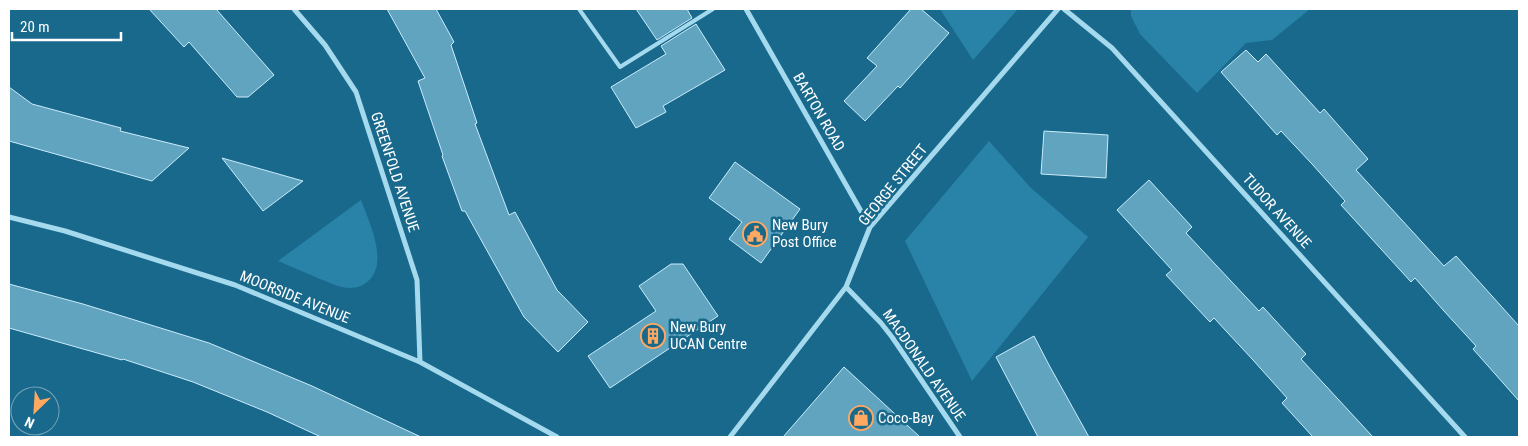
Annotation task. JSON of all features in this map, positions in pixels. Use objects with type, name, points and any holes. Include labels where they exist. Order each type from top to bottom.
[{"type":"street","name":"GREENFOLD AVENUE","points":[[294,9],[325,45],[356,92],[417,280],[420,362]]},
{"type":"street","name":"BARTON ROAD","points":[[746,9],[870,227]]},
{"type":"street","name":"GEORGE STREET","points":[[730,437],[846,287],[870,227],[1058,9]]},
{"type":"street","name":"TUDOR AVENUE","points":[[1064,9],[1112,48],[1465,437]]},
{"type":"street","name":"MOORSIDE AVENUE","points":[[9,217],[65,232],[234,285],[420,362],[557,437]]},
{"type":"street","name":"MACDONALD AVENUE","points":[[846,287],[881,322],[960,437]]},
{"type":"lane","points":[[579,9],[620,67],[713,9]]},
{"type":"shaded area","points":[[940,9],[1018,9],[973,60]]},
{"type":"shaded area","points":[[1131,9],[1310,9],[1272,40],[1246,43],[1197,93],[1140,34],[1131,16]]},
{"type":"shaded area","points":[[989,141],[1031,188],[1088,237],[972,381],[905,241]]},
{"type":"shaded area","points":[[361,200],[376,242],[377,254],[377,265],[374,274],[367,282],[358,287],[345,288],[278,261]]},
{"type":"building","points":[[149,9],[216,9],[274,75],[248,97],[237,97],[189,42],[184,47]]},
{"type":"building","points":[[387,9],[436,9],[454,42],[451,45],[477,123],[475,124],[509,215],[515,212],[557,290],[588,322],[558,352],[524,317],[465,211],[462,211],[418,81],[425,78]]},
{"type":"building","points":[[636,9],[687,9],[692,18],[657,40]]},
{"type":"building","points":[[911,9],[921,9],[949,33],[900,88],[898,86],[865,121],[844,101],[877,66],[867,58]]},
{"type":"building","points":[[696,24],[725,70],[663,106],[666,112],[636,128],[611,87],[666,54],[661,46]]},
{"type":"building","points":[[1246,50],[1258,62],[1266,54],[1320,113],[1324,109],[1368,159],[1356,170],[1444,266],[1456,256],[1519,326],[1519,401],[1473,349],[1476,346],[1415,278],[1411,282],[1341,205],[1345,201],[1312,164],[1281,131],[1277,135],[1221,72]]},
{"type":"building","points":[[9,87],[32,104],[121,128],[120,131],[189,148],[152,181],[9,141]]},
{"type":"building","points":[[1044,131],[1108,135],[1106,178],[1041,174]]},
{"type":"building","points":[[222,158],[303,181],[263,211]]},
{"type":"building","points":[[735,162],[800,209],[761,263],[729,239],[742,222],[709,198]]},
{"type":"building","points":[[1149,180],[1192,227],[1186,233],[1259,311],[1263,307],[1306,354],[1301,359],[1373,437],[1313,437],[1282,403],[1287,398],[1253,360],[1214,318],[1210,322],[1166,275],[1172,270],[1117,210]]},
{"type":"building","name":"New Bury UCAN Centre","points":[[671,264],[683,264],[718,316],[610,388],[588,356],[656,311],[639,286]]},
{"type":"building","points":[[9,284],[83,304],[209,343],[312,386],[421,437],[321,437],[267,412],[193,382],[123,359],[9,328]]},
{"type":"building","points":[[1034,336],[1089,437],[1038,437],[996,357]]},
{"type":"building","points":[[844,367],[920,437],[783,437]]},
{"type":"place","name":"New Bury Post Office","points":[[755,234]]},
{"type":"place","name":"New Bury UCAN Centre","points":[[653,336]]},
{"type":"place","name":"Coco-Bay","points":[[861,418]]}]
